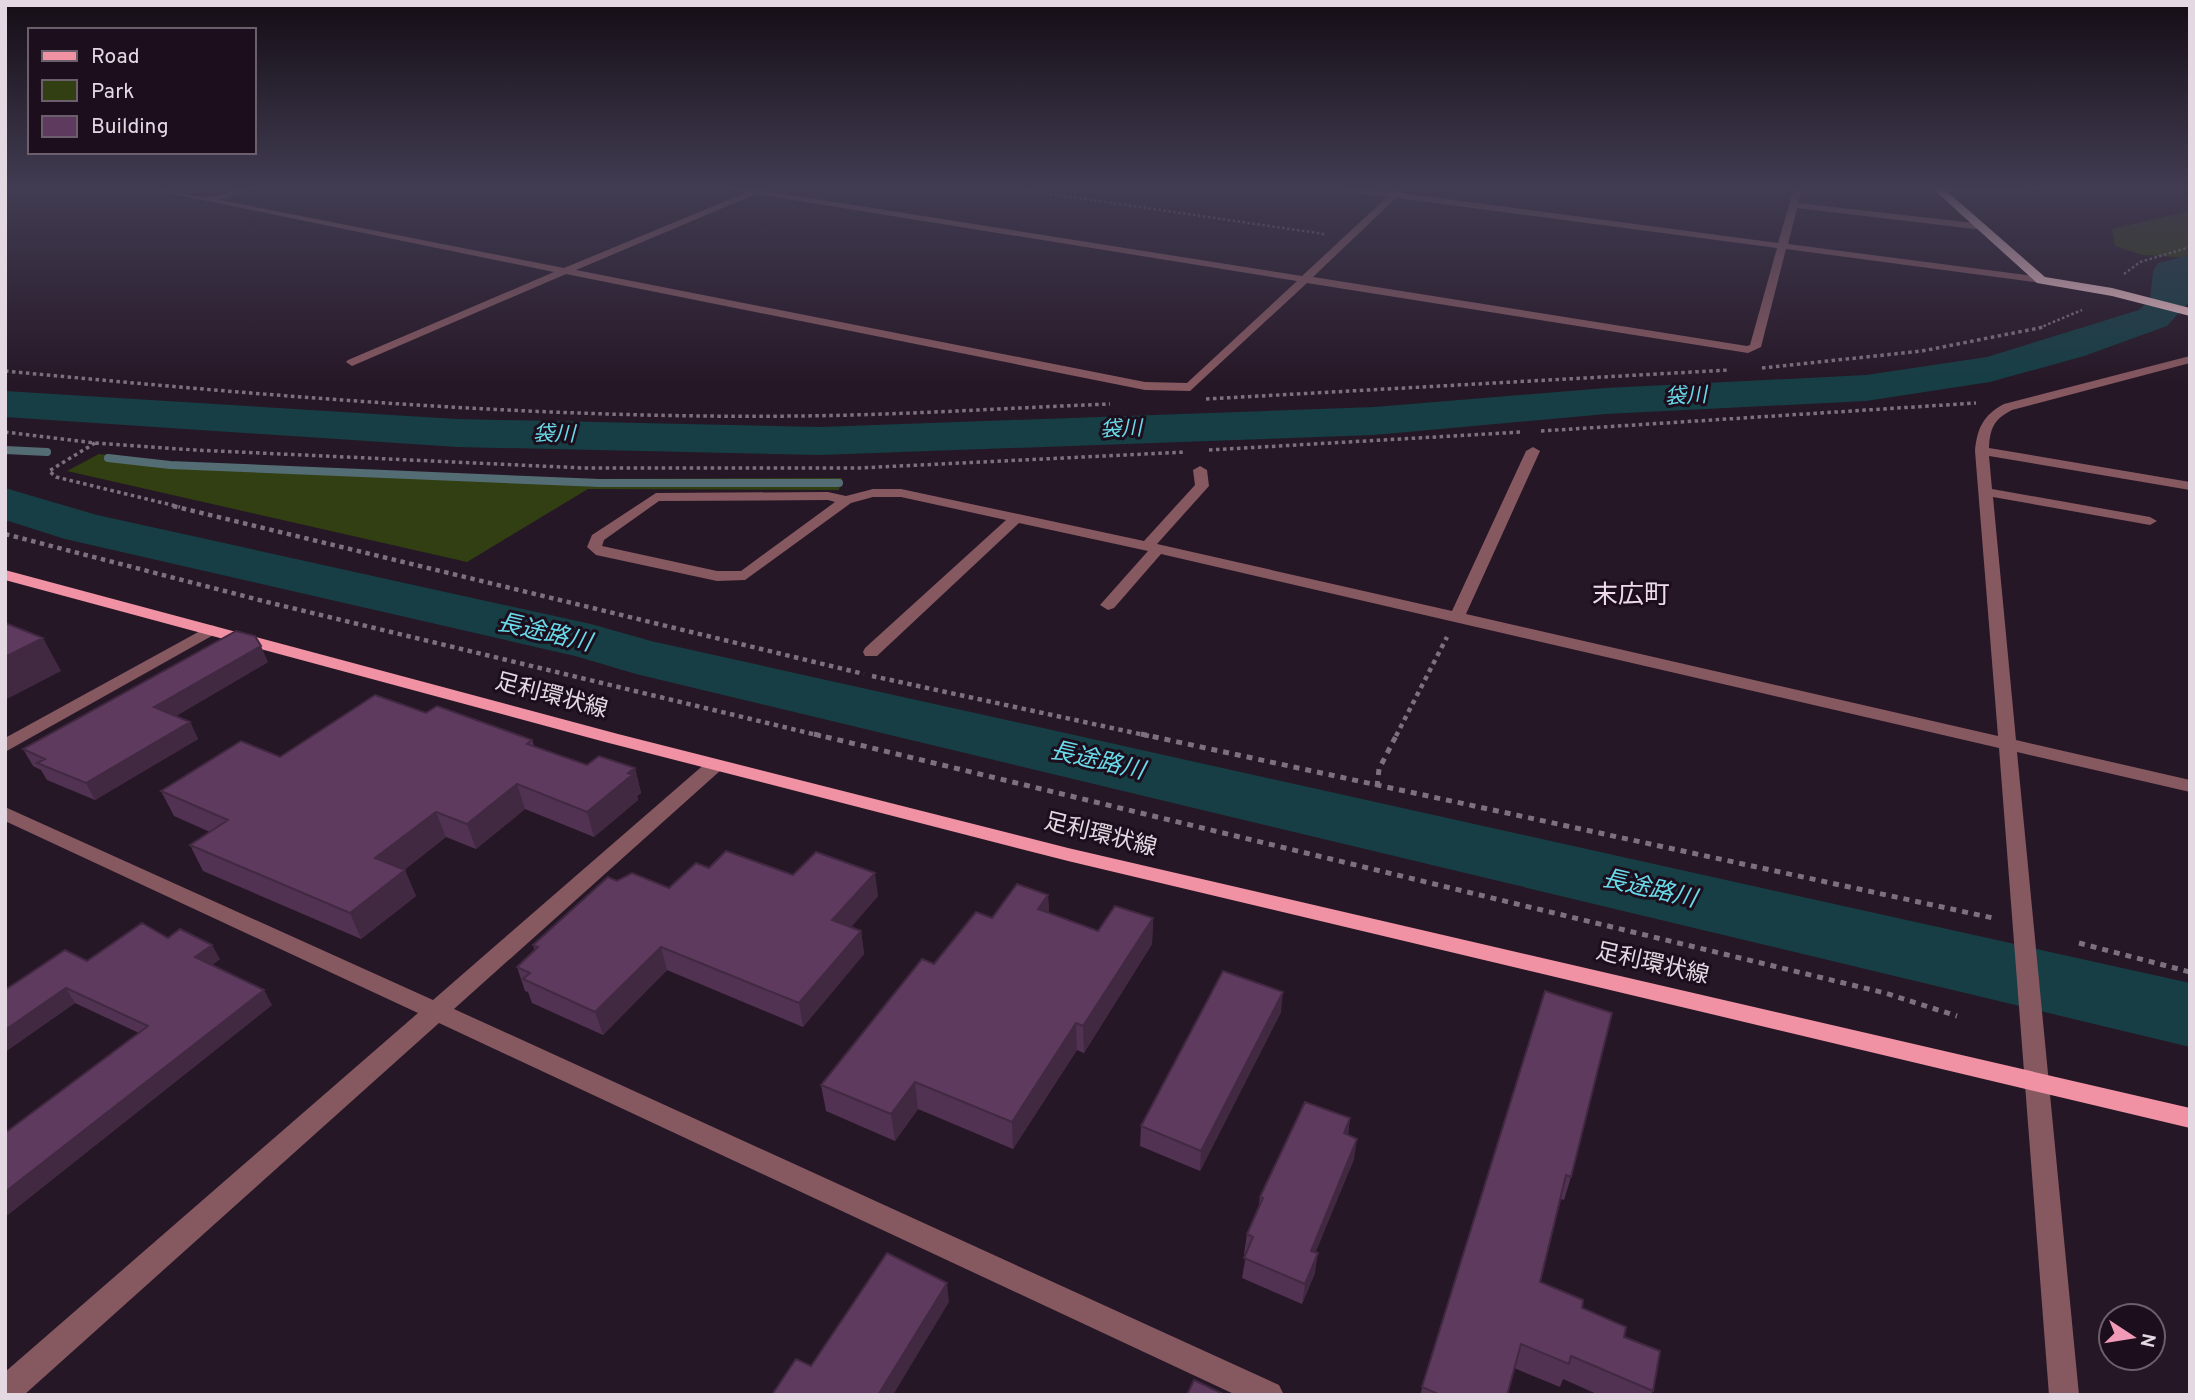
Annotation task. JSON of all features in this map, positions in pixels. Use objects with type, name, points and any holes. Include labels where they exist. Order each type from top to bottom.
[{"type":"highway","points":[[2012,253],[2041,280],[2123,288],[2190,312]]},
{"type":"main road","name":"足利環状線","points":[[5,575],[714,766],[1219,891],[2035,1079],[2190,1118]]},
{"type":"street","points":[[476,253],[1144,386],[1190,387],[1332,253]]},
{"type":"street","points":[[352,362],[608,253]]},
{"type":"street","points":[[1147,253],[1748,350],[1755,347],[1779,253]]},
{"type":"street","points":[[1831,253],[2041,280]]},
{"type":"street","points":[[2064,1395],[2022,937],[2010,744],[1982,451],[1983,429],[1987,420],[1996,412],[2190,359]]},
{"type":"street","points":[[1457,617],[1533,450]]},
{"type":"street","points":[[1982,451],[2190,486]]},
{"type":"street","points":[[1108,605],[1202,486],[1200,470]]},
{"type":"street","points":[[1986,492],[2150,521]]},
{"type":"street","points":[[846,500],[828,496],[656,497],[597,538],[594,547],[601,552],[717,576],[745,575],[846,500],[873,493],[901,493],[1153,547],[2190,786]]},
{"type":"street","points":[[871,652],[1017,517]]},
{"type":"street","points":[[5,746],[211,631]]},
{"type":"street","points":[[5,1392],[714,766]]},
{"type":"street","points":[[5,813],[1269,1395]]},
{"type":"path","points":[[2123,288],[2122,276],[2140,262],[2169,253]]},
{"type":"path","points":[[1201,451],[1983,402]]},
{"type":"path","points":[[5,432],[95,443],[380,460],[738,470],[1024,461],[1187,452]]},
{"type":"path","points":[[95,443],[49,471],[56,477],[779,656],[1993,919]]},
{"type":"path","points":[[5,534],[294,608],[1885,993],[1957,1016]]},
{"type":"path","points":[[1377,787],[1379,769],[1457,617]]},
{"type":"path","points":[[2079,943],[2190,972]]},
{"type":"green space","points":[[2137,253],[2190,253],[2190,258]]},
{"type":"green space","points":[[99,454],[174,463],[590,479],[842,478],[839,490],[588,489],[467,562],[67,471]]},
{"type":"building","points":[[5,623],[43,638],[5,657]]},
{"type":"building","points":[[236,631],[255,636],[261,646],[154,707],[190,722],[86,783],[37,763],[45,759],[23,749]]},
{"type":"building","points":[[375,695],[426,713],[437,706],[532,740],[527,744],[587,765],[599,756],[635,768],[628,773],[632,775],[587,812],[517,784],[467,824],[436,812],[375,858],[405,870],[350,913],[190,845],[228,820],[161,791],[241,741],[280,757]]},
{"type":"building","points":[[726,851],[793,875],[816,852],[875,873],[832,920],[861,931],[799,1003],[661,947],[595,1012],[523,979],[530,973],[517,967],[538,947],[533,945],[608,877],[617,881],[632,873],[669,888],[696,863],[709,868]]},
{"type":"building","points":[[1017,884],[1048,895],[1038,909],[1098,931],[1115,906],[1153,918],[1083,1026],[1076,1023],[1012,1122],[915,1082],[891,1114],[821,1085],[922,959],[934,964],[976,912],[992,918]]},
{"type":"building","points":[[142,923],[168,938],[180,929],[212,945],[195,957],[264,990],[5,1192],[5,1133],[148,1026],[66,988],[5,1030],[5,990],[65,950],[87,961]]},
{"type":"building","points":[[1223,971],[1283,992],[1201,1151],[1141,1126]]},
{"type":"building","points":[[1545,991],[1612,1013],[1571,1177],[1566,1175],[1540,1282],[1583,1300],[1582,1308],[1626,1327],[1624,1337],[1660,1351],[1653,1391],[1571,1356],[1569,1364],[1521,1344],[1507,1395],[1440,1395],[1422,1387]]},
{"type":"building","points":[[1305,1102],[1350,1118],[1344,1133],[1357,1139],[1311,1251],[1318,1253],[1305,1284],[1244,1258],[1253,1237],[1247,1234],[1263,1198],[1260,1197]]},
{"type":"building","points":[[887,1253],[947,1283],[878,1395],[772,1395],[796,1359],[811,1366]]},
{"type":"building","points":[[1194,1380],[1225,1395],[1187,1395]]},
{"type":"waterway","name":"袋川","points":[[5,404],[457,433],[820,441],[1374,421],[1606,401],[1866,388],[1990,369],[2069,347],[2153,318],[2169,303],[2171,271],[2190,266]]},
{"type":"waterway","points":[[5,450],[47,452]]},
{"type":"waterway","points":[[108,458],[170,465],[600,483],[839,483]]},
{"type":"waterway","name":"長途路川","points":[[5,503],[84,528],[591,642],[636,656],[2190,1015]]},
{"type":"district","name":"末広町","points":[[1631,596]]}]
